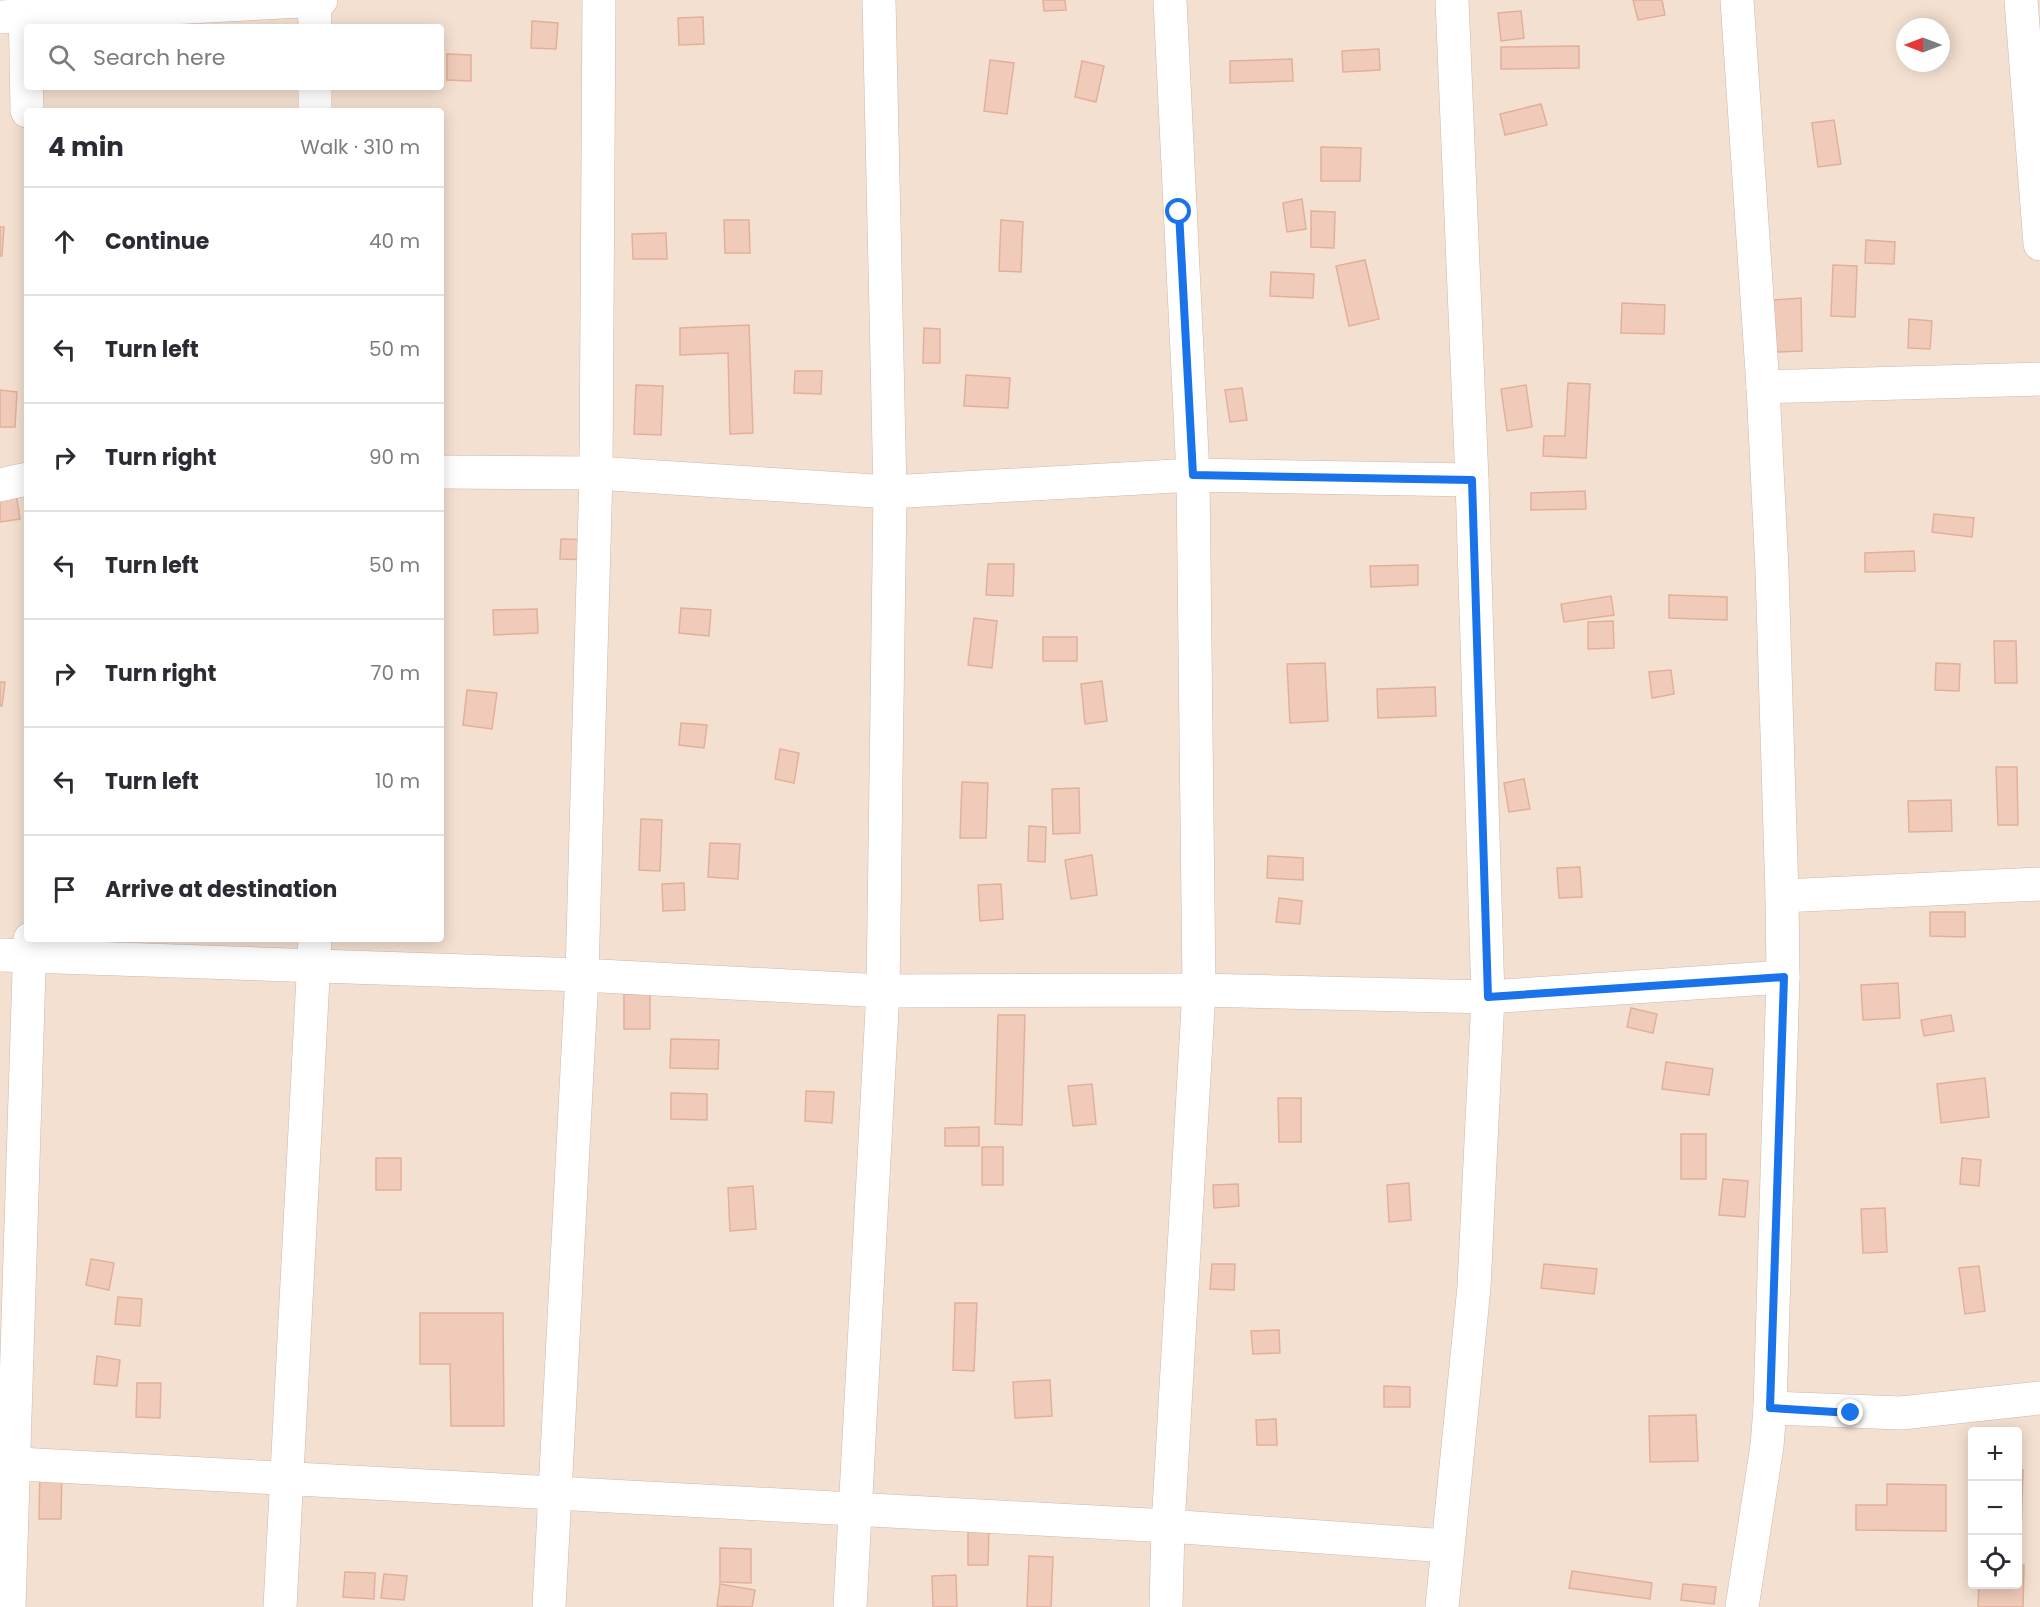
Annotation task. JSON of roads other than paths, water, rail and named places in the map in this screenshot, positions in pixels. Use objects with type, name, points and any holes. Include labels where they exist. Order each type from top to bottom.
[{"type":"street","points":[[314,0],[315,24]]},
{"type":"street","points":[[24,84],[16,11],[321,0]]},
{"type":"street","points":[[549,1607],[582,975],[596,473],[599,0]]},
{"type":"street","points":[[850,1607],[883,991],[890,492],[879,0]]},
{"type":"street","points":[[1166,1607],[1168,1526],[1198,990],[1193,475],[1170,0]]},
{"type":"street","points":[[1442,1607],[1474,1287],[1488,997],[1472,480],[1452,0]]},
{"type":"street","points":[[1737,0],[1757,278],[1772,570],[1784,977],[1770,1408],[1767,1446],[1742,1607]]},
{"type":"street","points":[[2021,0],[2040,243]]},
{"type":"street","points":[[25,90],[27,108]]},
{"type":"street","points":[[315,90],[315,108]]},
{"type":"street","points":[[1763,387],[2040,379]]},
{"type":"street","points":[[444,472],[596,473],[890,492],[1193,475],[1472,480]]},
{"type":"street","points":[[0,486],[24,480]]},
{"type":"street","points":[[1782,896],[2040,884]]},
{"type":"street","points":[[9,1607],[7,1463],[20,950],[314,953],[582,975],[883,991],[1198,990],[1488,997],[1784,977]]},
{"type":"street","points":[[280,1607],[314,953]]},
{"type":"street","points":[[1770,1408],[1901,1413],[2040,1398]]},
{"type":"street","points":[[7,1463],[1168,1526],[1447,1546]]}]
